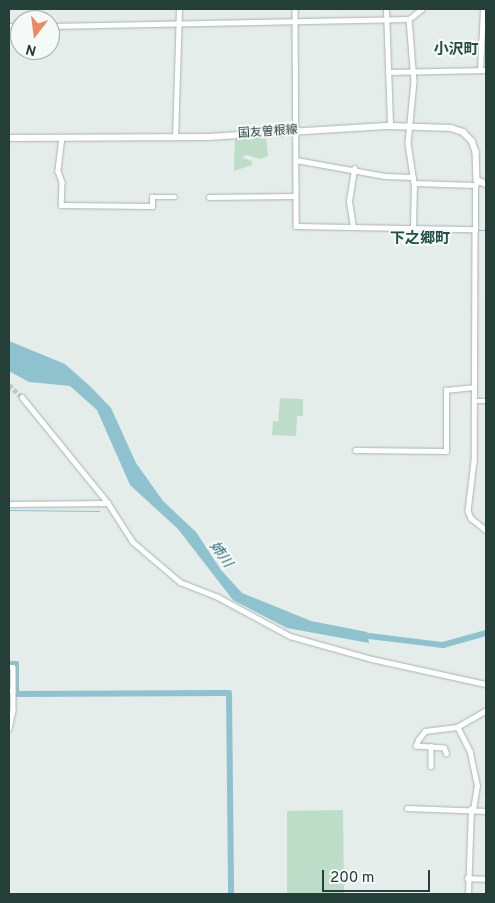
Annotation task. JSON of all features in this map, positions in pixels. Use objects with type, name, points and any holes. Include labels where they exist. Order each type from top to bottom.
[{"type":"main road","name":"国友曽根線","points":[[9,138],[175,137],[410,126],[463,132],[472,141],[476,152],[477,184]]},
{"type":"main road","points":[[477,184],[486,184]]},
{"type":"street","points":[[175,137],[179,9]]},
{"type":"street","points":[[295,9],[293,132],[296,160],[296,226],[475,229]]},
{"type":"street","points":[[386,9],[390,126]]},
{"type":"street","points":[[60,26],[409,19],[422,9]]},
{"type":"street","points":[[480,70],[483,9]]},
{"type":"street","points":[[409,19],[413,72],[408,144],[414,183],[413,227]]},
{"type":"street","points":[[388,72],[486,70]]},
{"type":"street","points":[[62,137],[58,171],[62,182],[60,205],[152,206],[152,197],[175,197]]},
{"type":"street","points":[[296,160],[354,168],[385,176],[413,176]]},
{"type":"street","points":[[353,227],[349,201],[354,168]]},
{"type":"street","points":[[414,183],[477,184],[473,387],[474,461],[468,511],[471,518],[486,530]]},
{"type":"street","points":[[208,197],[295,196]]},
{"type":"street","points":[[355,450],[446,451],[446,390],[473,387]]},
{"type":"street","points":[[22,397],[108,503],[143,554],[180,582],[218,597],[263,624],[290,636],[342,652],[486,684]]},
{"type":"street","points":[[474,401],[486,401]]},
{"type":"street","points":[[9,504],[108,503]]},
{"type":"street","points":[[9,667],[13,667],[11,691],[13,710],[9,729]]},
{"type":"street","points":[[446,754],[444,748],[416,746],[425,731],[457,727],[486,710]]},
{"type":"street","points":[[457,727],[470,752],[478,786],[472,810],[467,878],[468,894]]},
{"type":"street","points":[[431,746],[431,766]]},
{"type":"street","points":[[408,808],[486,811]]},
{"type":"street","points":[[467,878],[486,879]]},
{"type":"green space","points":[[266,137],[268,156],[260,159],[246,155],[242,158],[252,161],[252,165],[234,171],[235,138]]},
{"type":"green space","points":[[280,398],[303,399],[303,416],[297,416],[296,436],[272,435],[273,421],[278,422]]},
{"type":"green space","points":[[343,810],[344,894],[287,894],[287,811]]},
{"type":"water","points":[[9,341],[65,364],[111,408],[136,463],[163,501],[196,532],[221,570],[242,593],[311,621],[367,632],[369,643],[287,628],[233,600],[178,529],[130,485],[97,410],[70,386],[29,382],[9,371]]},
{"type":"waterway","points":[[477,230],[486,230]]},
{"type":"waterway","points":[[9,510],[99,511]]},
{"type":"waterway","name":"姉川","points":[[361,635],[443,645],[486,633]]},
{"type":"waterway","points":[[9,664],[16,664],[16,694],[226,693]]},
{"type":"waterway","points":[[229,693],[231,894]]},
{"type":"tunnel","points":[[9,385],[22,397]]},
{"type":"district","name":"小沢町","points":[[456,51]]},
{"type":"district","name":"下之郷町","points":[[420,240]]}]
